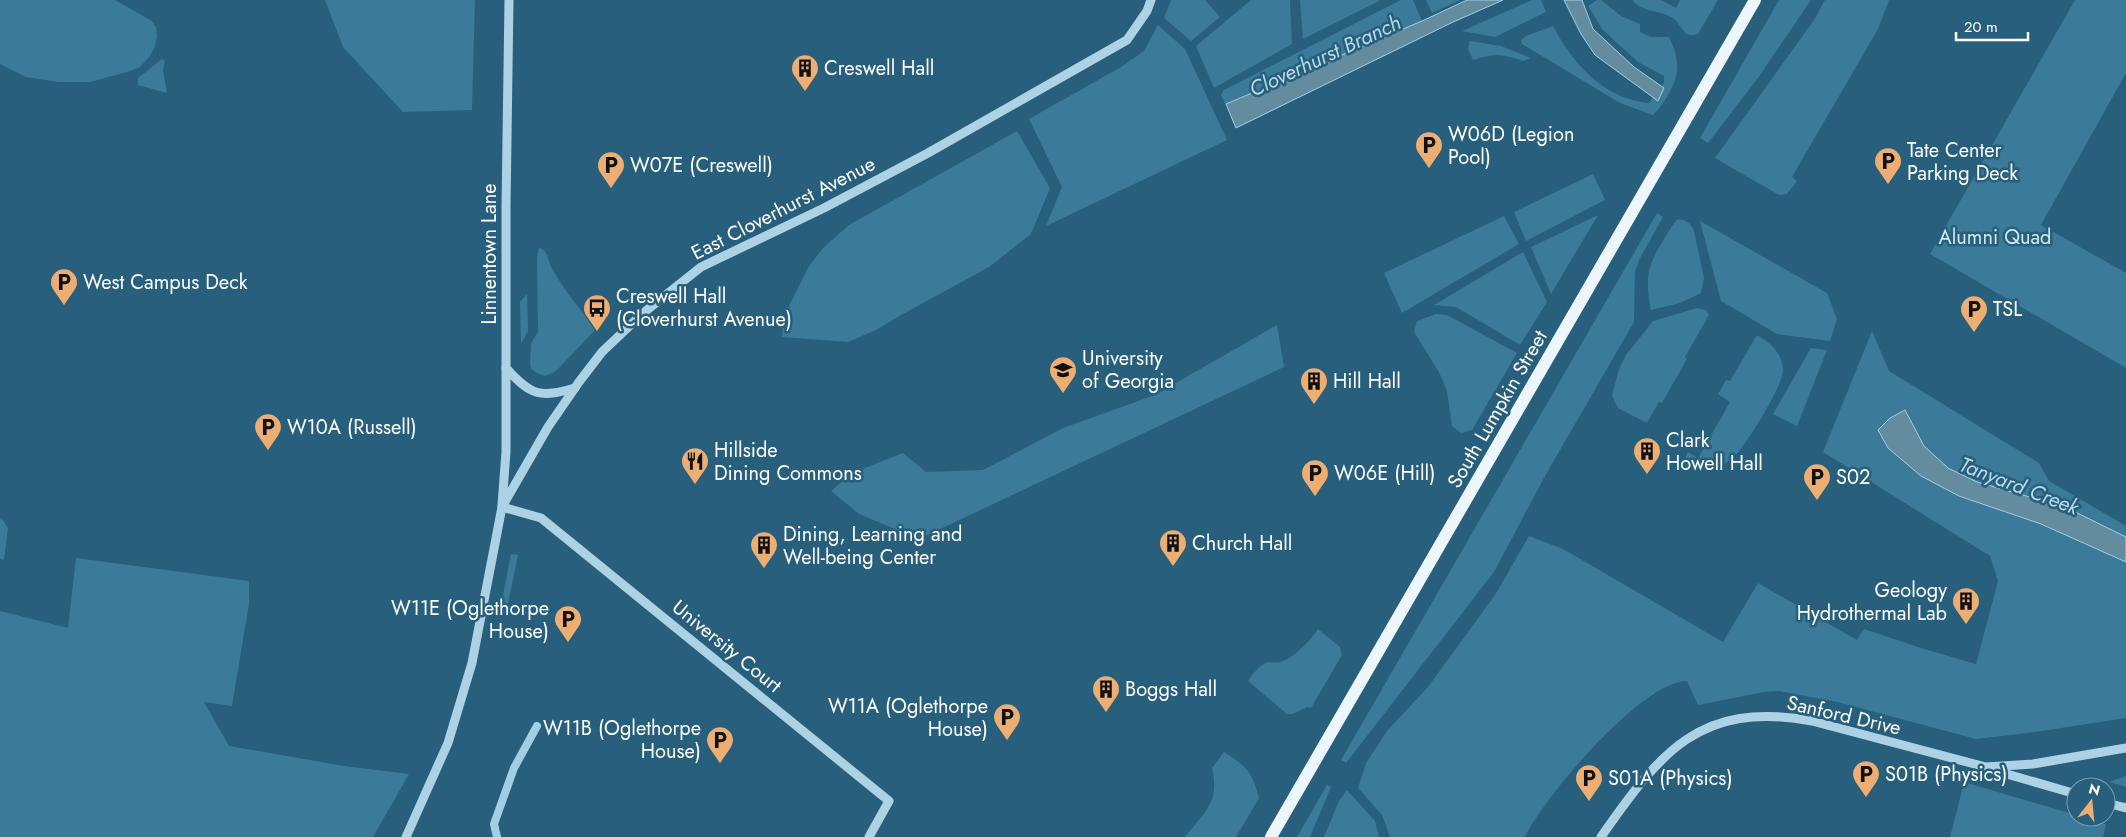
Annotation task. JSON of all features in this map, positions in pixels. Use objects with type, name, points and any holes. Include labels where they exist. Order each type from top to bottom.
[{"type":"main road","name":"South Lumpkin Street","points":[[1271,837],[1755,0]]},
{"type":"street","name":"Linnentown Lane","points":[[502,508],[506,452],[506,207],[509,0]]},
{"type":"street","name":"East Cloverhurst Avenue","points":[[406,837],[448,743],[472,663],[502,508],[548,427],[606,348],[642,314],[701,268],[824,208],[934,149],[1126,40],[1148,11],[1151,0]]},
{"type":"street","points":[[506,368],[522,386],[537,393],[552,395],[575,388]]},
{"type":"street","name":"University Court","points":[[502,508],[541,518],[889,802],[869,837]]},
{"type":"street","name":"Sanford Drive","points":[[1601,837],[1652,767],[1700,729],[1730,720],[1762,716],[1786,716],[1803,719],[1986,768],[2033,764],[2126,748]]},
{"type":"street","points":[[1986,768],[2066,791]]},
{"type":"green space","points":[[0,0],[115,0],[152,21],[156,27],[155,46],[150,56],[140,67],[90,82],[58,82],[26,77],[0,64]]},
{"type":"green space","points":[[325,0],[475,0],[472,110],[403,112],[343,47]]},
{"type":"green space","points":[[1171,0],[1205,0],[1220,17],[1191,41],[1164,18]]},
{"type":"green space","points":[[1251,0],[1290,0],[1292,44],[1214,88],[1196,46]]},
{"type":"green space","points":[[1300,0],[1378,0],[1379,1],[1303,39]]},
{"type":"green space","points":[[1401,0],[1413,0],[1422,21],[1225,104],[1221,95],[1224,90]]},
{"type":"green space","points":[[1426,0],[1460,0],[1432,13]]},
{"type":"green space","points":[[1532,0],[1541,0],[1546,12],[1495,37],[1462,31]]},
{"type":"green space","points":[[1597,0],[1601,0],[1621,16],[1640,24],[1640,32],[1650,37],[1669,37],[1676,57],[1676,76],[1661,106],[1653,115],[1620,103],[1522,44],[1521,40],[1526,36],[1553,26],[1570,54],[1580,66],[1604,87],[1618,95],[1649,103],[1664,83],[1664,76],[1638,62],[1602,29],[1588,6]]},
{"type":"green space","points":[[1632,0],[1661,0],[1676,8],[1680,0],[1718,0],[1698,34],[1689,35],[1671,17],[1640,7]]},
{"type":"green space","points":[[1779,0],[1811,0],[1758,78],[1708,143],[1700,138]]},
{"type":"green space","points":[[1825,0],[1889,0],[1878,29],[1792,177],[1797,181],[1787,194],[1779,195],[1715,158],[1814,20]]},
{"type":"green space","name":"Alumni Quad","points":[[2075,0],[2126,0],[2126,73],[2041,225],[2126,273],[2126,368],[1930,254]]},
{"type":"green space","points":[[1158,25],[1185,49],[1227,140],[1046,226],[1062,187],[1029,119],[1121,67],[1144,51]]},
{"type":"green space","points":[[1470,41],[1501,46],[1531,58],[1523,61],[1492,55],[1473,60],[1468,49]]},
{"type":"green space","points":[[162,59],[165,61],[163,70],[167,93],[138,85],[138,78]]},
{"type":"green space","points":[[1017,131],[1050,188],[1031,234],[989,267],[876,330],[848,342],[782,337],[783,318],[809,266],[823,248],[849,225]]},
{"type":"green space","points":[[1593,174],[1605,200],[1526,241],[1514,212]]},
{"type":"green space","points":[[1657,213],[1663,217],[1639,260],[1635,272],[1634,322],[1545,476],[1494,572],[1346,763],[1341,760]]},
{"type":"green space","points":[[1598,215],[1551,294],[1531,247]]},
{"type":"green space","points":[[1504,216],[1519,244],[1402,313],[1384,273]]},
{"type":"green space","points":[[1678,219],[1688,222],[1694,231],[1704,278],[1701,293],[1680,303],[1651,310],[1648,283],[1651,264],[1660,245]]},
{"type":"green space","points":[[1700,221],[1827,293],[1837,319],[1830,341],[1777,334],[1721,301]]},
{"type":"green space","points":[[539,248],[546,253],[551,267],[572,299],[597,328],[558,369],[545,376],[531,369],[530,364],[531,343],[538,332],[537,257]]},
{"type":"green space","points":[[1523,252],[1547,302],[1520,345],[1456,307],[1434,305]]},
{"type":"green space","points":[[527,294],[528,331],[521,344],[520,302]]},
{"type":"green space","points":[[1697,308],[1706,310],[1709,315],[1662,403],[1659,402],[1647,423],[1618,408],[1612,396],[1619,369],[1626,355],[1653,321]]},
{"type":"green space","points":[[1436,314],[1447,315],[1517,353],[1472,430],[1461,433],[1452,426],[1447,391],[1439,372],[1414,332],[1417,321]]},
{"type":"green space","points":[[1277,325],[1284,367],[919,539],[859,514],[831,491],[852,473],[903,453],[926,472],[983,470],[1063,428],[1155,395]]},
{"type":"green space","points":[[1872,331],[1889,371],[2039,463],[2049,481],[2126,526],[2126,718],[1976,739],[1837,702],[1779,691],[1764,692],[1698,705],[1687,681],[1668,686],[1645,700],[1596,744],[1552,796],[1525,837],[1390,837],[1382,815],[1358,788],[1366,763],[1387,731],[1428,687],[1495,595],[1529,536],[1563,549],[1723,642],[1758,583],[1857,640],[1864,629],[1976,664],[1998,581],[1990,556],[1823,452]]},
{"type":"green space","points":[[1757,335],[1778,353],[1783,370],[1777,389],[1763,415],[1740,450],[1726,463],[1707,467],[1698,466],[1684,460],[1688,452],[1698,458],[1730,402],[1718,394],[1726,380],[1730,381]]},
{"type":"green space","points":[[1811,348],[1827,350],[1797,426],[1773,414]]},
{"type":"green space","points":[[0,519],[3,520],[8,528],[4,560],[0,559]]},
{"type":"green space","points":[[511,554],[518,555],[505,618],[500,611]]},
{"type":"green space","points":[[76,558],[249,581],[249,604],[232,706],[204,702],[229,746],[344,766],[409,774],[373,837],[0,837],[0,611],[68,628]]},
{"type":"green space","points":[[1318,629],[1340,647],[1342,655],[1311,708],[1307,707],[1293,714],[1287,714],[1248,681],[1257,669],[1264,664],[1280,662],[1296,653]]},
{"type":"green space","points":[[1224,752],[1248,770],[1259,798],[1236,837],[1185,837],[1209,806],[1214,790],[1212,768]]},
{"type":"green space","points":[[2126,776],[2126,787],[2116,784],[2116,780]]},
{"type":"green space","points":[[1964,782],[2066,812],[2066,827],[2105,827],[2103,837],[1950,837]]},
{"type":"green space","points":[[1327,785],[1331,787],[1310,837],[1297,837]]},
{"type":"green space","points":[[1347,790],[1375,821],[1379,837],[1324,837],[1339,801]]},
{"type":"shaded area","points":[[1467,0],[1503,0],[1451,23],[1236,128],[1226,104]]},
{"type":"shaded area","points":[[1564,0],[1582,0],[1593,29],[1634,67],[1664,88],[1658,101],[1595,55],[1581,34]]},
{"type":"shaded area","points":[[1905,410],[1924,446],[1948,468],[1977,482],[2065,507],[2126,537],[2126,562],[2041,524],[1959,496],[1921,476],[1888,448],[1878,430],[1890,418]]},
{"type":"waterway","name":"Cloverhurst Branch","points":[[497,837],[494,824],[514,768],[537,726]]},
{"type":"place","name":"Creswell Hall","points":[[805,92]]},
{"type":"place","name":"W06D (Legion Pool)","points":[[1429,169]]},
{"type":"place","name":"Tate Center Parking Deck","points":[[1888,185]]},
{"type":"place","name":"W07E (Creswell)","points":[[611,189]]},
{"type":"place","name":"West Campus Deck","points":[[64,306]]},
{"type":"place","name":"Creswell Hall (Cloverhurst Avenue)","points":[[597,332]]},
{"type":"place","name":"TSL","points":[[1974,333]]},
{"type":"place","name":"University of Georgia","points":[[1063,394]]},
{"type":"place","name":"Hill Hall","points":[[1314,405]]},
{"type":"place","name":"W10A (Russell)","points":[[268,451]]},
{"type":"place","name":"Clark Howell Hall","points":[[1647,475]]},
{"type":"place","name":"Hillside Dining Commons","points":[[695,485]]},
{"type":"place","name":"W06E (Hill)","points":[[1315,497]]},
{"type":"place","name":"S02","points":[[1817,501]]},
{"type":"place","name":"Church Hall","points":[[1173,567]]},
{"type":"place","name":"Dining, Learning and Well-being Center","points":[[764,569]]},
{"type":"place","name":"Geology Hydrothermal Lab","points":[[1966,625]]},
{"type":"place","name":"W11E (Oglethorpe House)","points":[[568,643]]},
{"type":"place","name":"Boggs Hall","points":[[1106,713]]},
{"type":"place","name":"W11A (Oglethorpe House)","points":[[1007,741]]},
{"type":"place","name":"W11B (Oglethorpe House)","points":[[720,764]]},
{"type":"place","name":"S01B (Physics)","points":[[1866,798]]},
{"type":"place","name":"S01A (Physics)","points":[[1589,802]]},
{"type":"water label","name":"Tanyard Creek","points":[[2019,486]]}]
